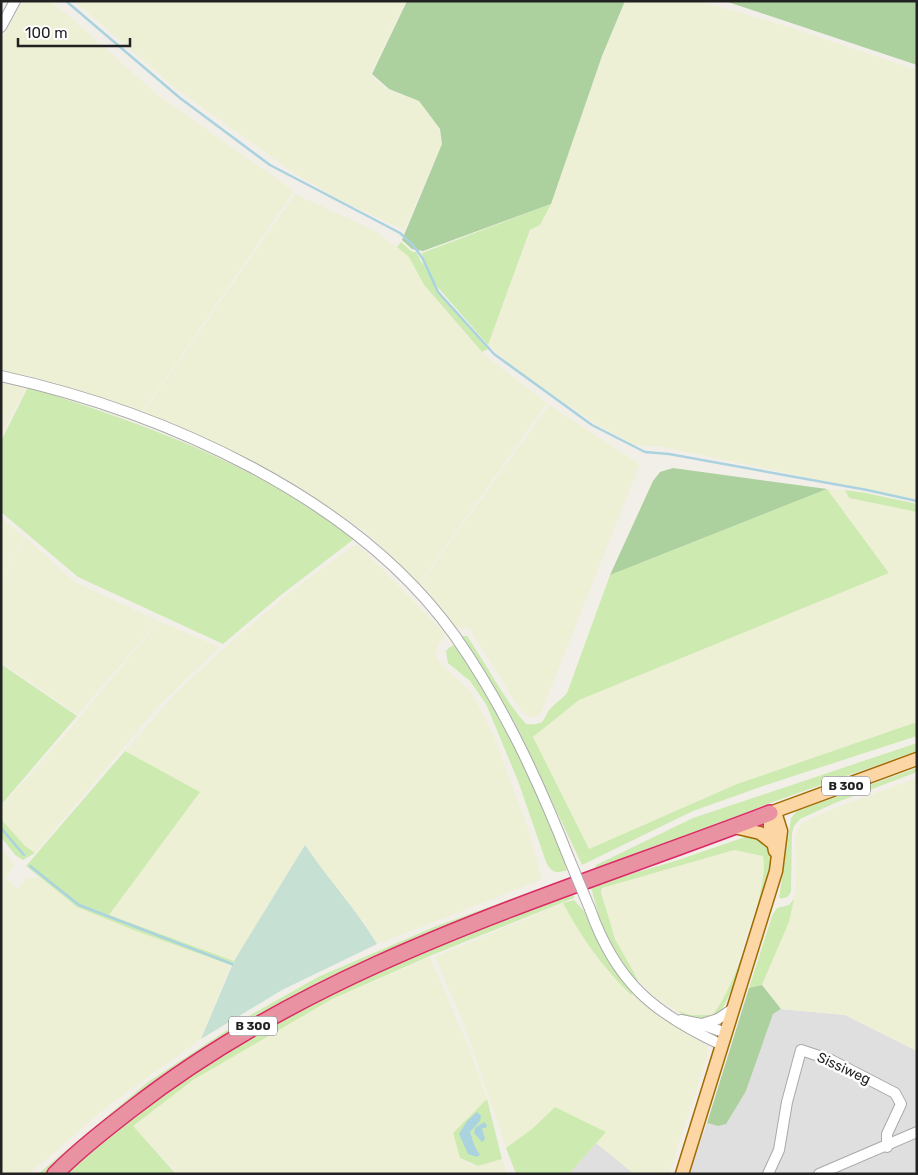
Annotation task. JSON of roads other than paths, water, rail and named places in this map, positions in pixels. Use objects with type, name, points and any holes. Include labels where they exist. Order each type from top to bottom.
[{"type":"highway","name":"B 300","points":[[55,1174],[120,1118],[186,1069],[254,1026],[325,987],[400,953],[502,913],[773,812]]},
{"type":"main road","name":"B 300","points":[[773,812],[917,760]]},
{"type":"main road","points":[[773,812],[770,827],[774,844],[776,871]]},
{"type":"main road","points":[[682,1174],[776,871],[781,831],[773,812]]},
{"type":"main road","points":[[734,827],[760,833],[774,844]]},
{"type":"street","points":[[1,27],[15,1]]},
{"type":"street","points":[[1,376],[54,390],[189,438],[297,492],[362,540],[392,566],[439,616],[484,680],[510,725],[540,787],[600,936],[622,972],[647,1000],[670,1017],[724,1039]]},
{"type":"street","points":[[701,1024],[718,1019],[734,1008]]},
{"type":"street","points":[[670,1017],[701,1024],[724,1039]]},
{"type":"street","name":"Sissiweg","points":[[768,1174],[779,1150],[789,1096],[801,1050],[831,1060],[895,1093],[900,1099],[900,1110],[887,1134],[887,1147]]},
{"type":"street","points":[[820,1174],[887,1147],[917,1132]]},
{"type":"water","points":[[477,1112],[481,1116],[480,1121],[470,1132],[480,1155],[476,1157],[468,1154],[459,1134],[467,1121]]},
{"type":"water","points":[[484,1122],[487,1125],[486,1128],[482,1128],[485,1139],[482,1142],[474,1133],[475,1128]]},
{"type":"waterway","points":[[66,1],[180,98],[270,165],[400,233],[413,245],[423,259],[438,292],[494,354],[592,425],[645,452],[669,454],[917,501]]},
{"type":"waterway","points":[[1,828],[24,855]]},
{"type":"waterway","points":[[30,866],[79,905],[232,964]]}]
